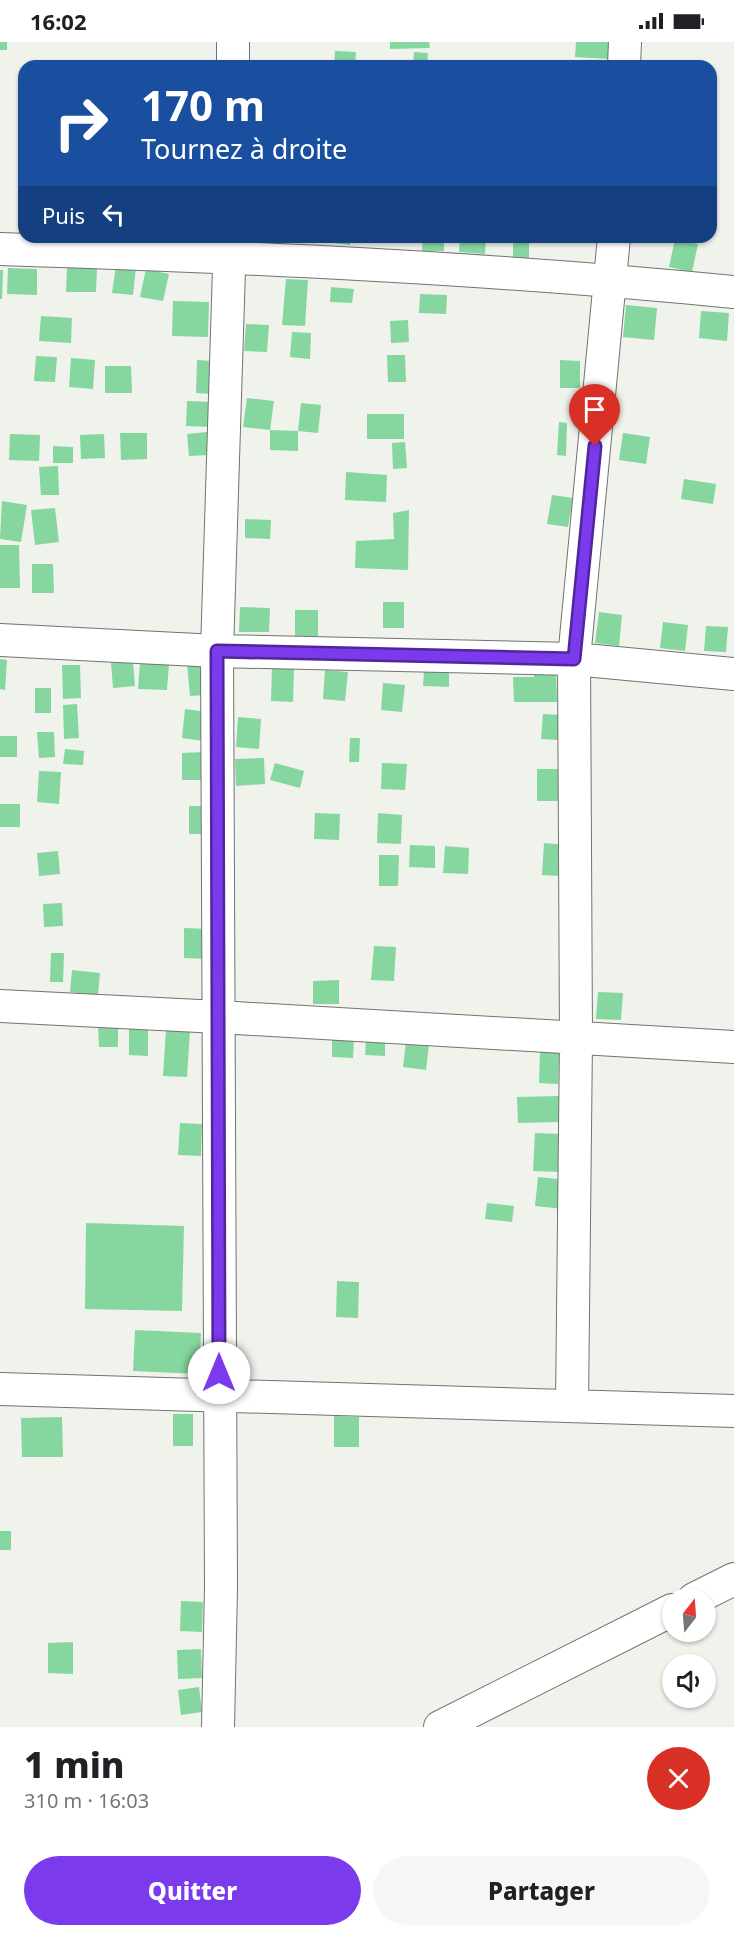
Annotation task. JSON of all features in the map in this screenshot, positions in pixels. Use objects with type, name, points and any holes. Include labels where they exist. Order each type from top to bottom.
[{"type":"street","points":[[233,42],[233,60]]},
{"type":"street","points":[[624,60],[625,42]]},
{"type":"street","points":[[572,1406],[576,1038],[574,659],[614,243]]},
{"type":"street","points":[[218,1727],[221,1588],[217,651],[230,247]]},
{"type":"street","points":[[0,249],[230,247],[734,292]]},
{"type":"street","points":[[0,640],[217,651],[574,659],[734,674]]},
{"type":"street","points":[[0,1006],[734,1047]]},
{"type":"street","points":[[0,1389],[734,1411]]},
{"type":"street","points":[[716,1588],[734,1579]]},
{"type":"street","points":[[440,1727],[662,1615]]},
{"type":"building","points":[[0,42],[7,42],[7,50],[0,50]]},
{"type":"building","points":[[390,42],[429,42],[430,48],[390,49]]},
{"type":"building","points":[[576,42],[610,42],[609,59],[575,57]]},
{"type":"building","points":[[335,51],[356,52],[355,60],[334,60]]},
{"type":"building","points":[[414,52],[428,53],[427,60],[413,60]]},
{"type":"building","points":[[423,243],[444,243],[444,251],[422,251]]},
{"type":"building","points":[[460,243],[486,243],[485,254],[459,252]]},
{"type":"building","points":[[513,243],[529,243],[529,262],[513,263]]},
{"type":"building","points":[[674,243],[698,244],[692,272],[669,267]]},
{"type":"building","points":[[116,265],[136,268],[133,295],[112,293]]},
{"type":"building","points":[[8,268],[37,269],[37,295],[7,294]]},
{"type":"building","points":[[67,268],[97,268],[96,292],[66,292]]},
{"type":"building","points":[[146,269],[169,274],[163,301],[140,297]]},
{"type":"building","points":[[0,270],[3,270],[2,299],[0,299]]},
{"type":"building","points":[[286,279],[308,280],[305,326],[282,325]]},
{"type":"building","points":[[331,287],[354,289],[352,303],[330,302]]},
{"type":"building","points":[[420,294],[447,295],[446,314],[419,313]]},
{"type":"building","points":[[173,301],[209,302],[208,337],[172,336]]},
{"type":"building","points":[[626,305],[657,308],[654,340],[623,337]]},
{"type":"building","points":[[701,311],[729,313],[727,341],[699,338]]},
{"type":"building","points":[[41,316],[72,318],[71,343],[39,341]]},
{"type":"building","points":[[408,320],[409,342],[391,343],[390,321]]},
{"type":"building","points":[[246,324],[269,325],[267,352],[244,351]]},
{"type":"building","points":[[292,332],[311,333],[310,359],[290,357]]},
{"type":"building","points":[[387,355],[405,355],[406,382],[388,382]]},
{"type":"building","points":[[36,356],[57,357],[55,382],[34,381]]},
{"type":"building","points":[[71,358],[95,360],[93,389],[69,387]]},
{"type":"building","points":[[197,360],[212,361],[211,394],[196,393]]},
{"type":"building","points":[[560,360],[580,361],[580,388],[560,388]]},
{"type":"building","points":[[105,366],[131,366],[132,393],[105,393]]},
{"type":"building","points":[[247,398],[274,401],[270,430],[243,427]]},
{"type":"building","points":[[187,401],[214,402],[213,427],[186,426]]},
{"type":"building","points":[[301,403],[321,405],[318,433],[298,431]]},
{"type":"building","points":[[367,414],[404,414],[404,439],[367,439]]},
{"type":"building","points":[[559,422],[567,423],[566,456],[557,455]]},
{"type":"building","points":[[270,430],[298,431],[298,451],[270,450]]},
{"type":"building","points":[[207,432],[209,455],[189,456],[187,434]]},
{"type":"building","points":[[120,433],[147,433],[147,459],[121,460]]},
{"type":"building","points":[[623,433],[650,437],[646,464],[619,460]]},
{"type":"building","points":[[10,434],[40,435],[39,461],[9,460]]},
{"type":"building","points":[[104,434],[105,458],[81,459],[80,435]]},
{"type":"building","points":[[405,442],[407,468],[393,469],[392,443]]},
{"type":"building","points":[[53,446],[73,447],[73,463],[53,463]]},
{"type":"building","points":[[58,466],[59,495],[41,495],[39,467]]},
{"type":"building","points":[[346,472],[387,475],[386,502],[345,500]]},
{"type":"building","points":[[684,479],[716,484],[713,504],[681,499]]},
{"type":"building","points":[[552,495],[573,498],[568,527],[547,524]]},
{"type":"building","points":[[2,501],[27,505],[21,542],[0,539]]},
{"type":"building","points":[[55,508],[59,542],[35,545],[31,510]]},
{"type":"building","points":[[409,510],[408,570],[355,568],[356,541],[394,539],[393,513]]},
{"type":"building","points":[[245,519],[271,520],[270,539],[245,538]]},
{"type":"building","points":[[0,545],[19,545],[20,588],[0,588]]},
{"type":"building","points":[[32,564],[53,564],[54,593],[32,593]]},
{"type":"building","points":[[383,602],[404,602],[404,628],[383,628]]},
{"type":"building","points":[[240,607],[270,608],[269,632],[239,632]]},
{"type":"building","points":[[295,610],[318,610],[318,636],[295,636]]},
{"type":"building","points":[[599,612],[622,615],[619,646],[595,643]]},
{"type":"building","points":[[663,622],[688,625],[685,651],[660,648]]},
{"type":"building","points":[[706,626],[728,627],[726,652],[704,651]]},
{"type":"building","points":[[0,659],[7,660],[5,690],[0,689]]},
{"type":"building","points":[[133,661],[135,686],[113,688],[111,663]]},
{"type":"building","points":[[140,662],[169,664],[167,690],[138,689]]},
{"type":"building","points":[[205,662],[206,695],[190,696],[187,663]]},
{"type":"building","points":[[62,665],[80,665],[81,698],[63,699]]},
{"type":"building","points":[[272,667],[294,668],[293,702],[271,701]]},
{"type":"building","points":[[325,670],[348,672],[345,701],[323,699]]},
{"type":"building","points":[[424,671],[449,672],[449,687],[423,686]]},
{"type":"building","points":[[534,672],[556,672],[557,702],[514,702],[513,677],[534,677]]},
{"type":"building","points":[[383,683],[405,685],[402,712],[381,710]]},
{"type":"building","points":[[35,688],[51,688],[51,713],[35,713]]},
{"type":"building","points":[[77,704],[79,738],[64,739],[63,705]]},
{"type":"building","points":[[185,709],[207,712],[204,741],[182,738]]},
{"type":"building","points":[[543,714],[561,715],[558,740],[541,739]]},
{"type":"building","points":[[238,717],[261,719],[259,749],[236,747]]},
{"type":"building","points":[[37,732],[54,732],[55,757],[39,758]]},
{"type":"building","points":[[0,736],[17,736],[17,757],[0,757]]},
{"type":"building","points":[[350,738],[360,738],[359,762],[349,762]]},
{"type":"building","points":[[65,749],[84,751],[83,765],[63,764]]},
{"type":"building","points":[[204,752],[204,780],[182,780],[182,753]]},
{"type":"building","points":[[264,758],[265,784],[236,786],[235,759]]},
{"type":"building","points":[[275,763],[304,771],[300,788],[270,780]]},
{"type":"building","points":[[382,763],[407,764],[405,790],[381,789]]},
{"type":"building","points":[[537,769],[559,769],[559,801],[537,801]]},
{"type":"building","points":[[39,771],[61,772],[59,804],[37,802]]},
{"type":"building","points":[[0,804],[20,804],[20,827],[0,827]]},
{"type":"building","points":[[189,806],[211,806],[210,834],[189,834]]},
{"type":"building","points":[[315,813],[340,814],[339,840],[314,839]]},
{"type":"building","points":[[378,813],[402,815],[401,844],[377,843]]},
{"type":"building","points":[[544,843],[566,845],[563,876],[542,875]]},
{"type":"building","points":[[410,845],[435,846],[435,868],[409,867]]},
{"type":"building","points":[[445,846],[469,848],[468,874],[443,873]]},
{"type":"building","points":[[58,851],[60,874],[39,876],[37,853]]},
{"type":"building","points":[[379,855],[399,855],[398,886],[379,886]]},
{"type":"building","points":[[62,903],[63,926],[44,927],[43,904]]},
{"type":"building","points":[[184,928],[208,929],[207,959],[184,958]]},
{"type":"building","points":[[374,946],[396,947],[394,981],[371,980]]},
{"type":"building","points":[[51,953],[64,953],[63,982],[50,982]]},
{"type":"building","points":[[72,970],[100,973],[98,995],[70,992]]},
{"type":"building","points":[[339,980],[339,1004],[313,1004],[313,981]]},
{"type":"building","points":[[598,992],[623,993],[621,1020],[596,1019]]},
{"type":"building","points":[[118,1024],[118,1047],[99,1047],[98,1025]]},
{"type":"building","points":[[129,1028],[148,1029],[148,1056],[129,1055]]},
{"type":"building","points":[[166,1029],[190,1031],[187,1077],[163,1076]]},
{"type":"building","points":[[332,1038],[354,1039],[353,1058],[332,1057]]},
{"type":"building","points":[[366,1040],[385,1041],[385,1056],[365,1055]]},
{"type":"building","points":[[406,1041],[429,1044],[426,1070],[403,1067]]},
{"type":"building","points":[[540,1051],[559,1052],[558,1084],[539,1083]]},
{"type":"building","points":[[559,1096],[560,1122],[518,1123],[517,1097]]},
{"type":"building","points":[[180,1123],[202,1124],[201,1156],[178,1155]]},
{"type":"building","points":[[535,1133],[562,1134],[561,1172],[533,1171]]},
{"type":"building","points":[[538,1177],[566,1180],[563,1209],[535,1206]]},
{"type":"building","points":[[487,1203],[514,1206],[512,1222],[485,1219]]},
{"type":"building","points":[[86,1223],[184,1226],[182,1311],[85,1309]]},
{"type":"building","points":[[337,1281],[359,1282],[358,1318],[336,1317]]},
{"type":"building","points":[[135,1330],[201,1333],[199,1374],[133,1371]]},
{"type":"building","points":[[173,1414],[193,1414],[193,1446],[173,1446]]},
{"type":"building","points":[[334,1416],[359,1417],[359,1447],[334,1447]]},
{"type":"building","points":[[62,1417],[63,1457],[22,1457],[21,1418]]},
{"type":"building","points":[[0,1531],[11,1531],[11,1550],[0,1550]]},
{"type":"building","points":[[181,1601],[203,1602],[202,1632],[180,1631]]},
{"type":"building","points":[[73,1642],[73,1674],[48,1673],[48,1643]]},
{"type":"building","points":[[201,1649],[202,1678],[178,1679],[177,1650]]},
{"type":"building","points":[[199,1687],[202,1712],[181,1715],[178,1690]]},
{"type":"route","points":[[219,1373],[217,651],[574,659],[595,446]]}]
